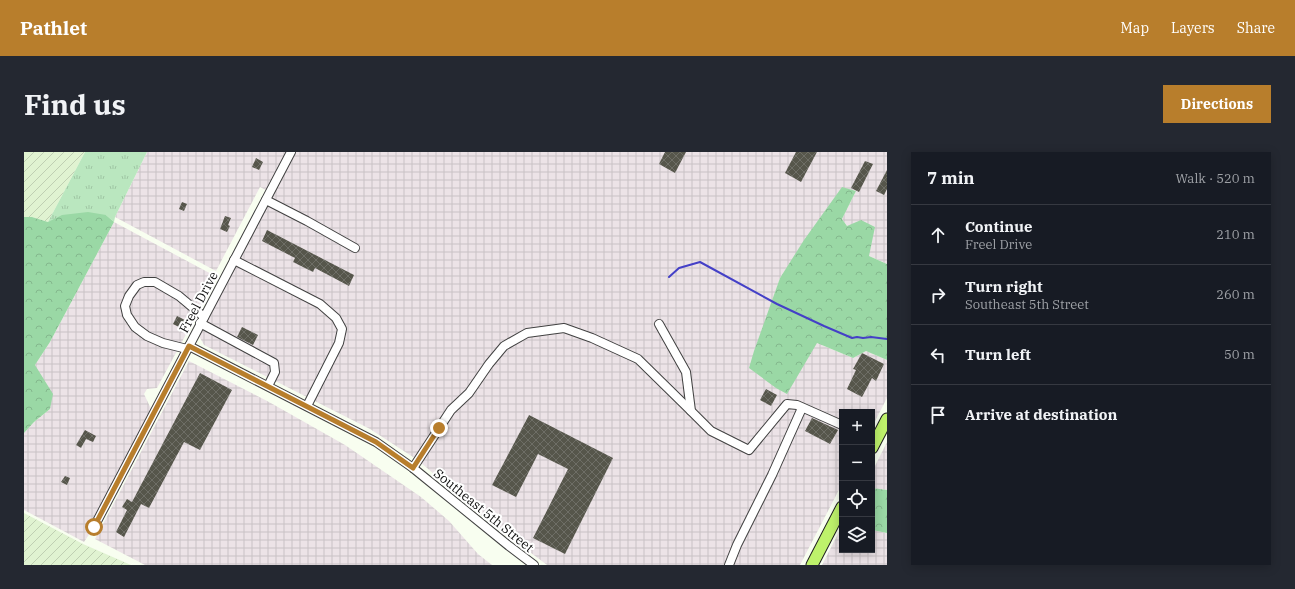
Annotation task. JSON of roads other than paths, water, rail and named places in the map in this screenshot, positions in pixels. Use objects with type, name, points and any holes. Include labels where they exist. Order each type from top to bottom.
[{"type":"main road","points":[[875,439],[887,419]]},
{"type":"main road","points":[[812,565],[839,512]]},
{"type":"street","name":"Freel Drive","points":[[94,527],[291,152]]},
{"type":"street","points":[[266,200],[308,221],[355,248]]},
{"type":"street","points":[[234,260],[320,304],[336,318],[342,329],[338,343],[307,406]]},
{"type":"street","points":[[188,348],[163,343],[147,336],[135,327],[127,315],[125,306],[129,296],[137,285],[144,282],[155,282],[179,296],[202,320],[274,363],[275,372],[268,386]]},
{"type":"street","points":[[659,324],[686,372],[691,411]]},
{"type":"street","points":[[413,468],[452,410],[468,393],[504,346],[527,333],[564,328],[592,338],[638,359],[711,431],[749,450],[787,404],[802,408],[839,424]]},
{"type":"street","name":"Southeast 5th Street","points":[[188,348],[268,386],[376,442],[413,468],[534,565]]},
{"type":"street","points":[[729,565],[802,408]]},
{"type":"waterway","points":[[669,277],[679,268],[700,262],[777,304],[852,338],[871,337],[887,339]]}]
